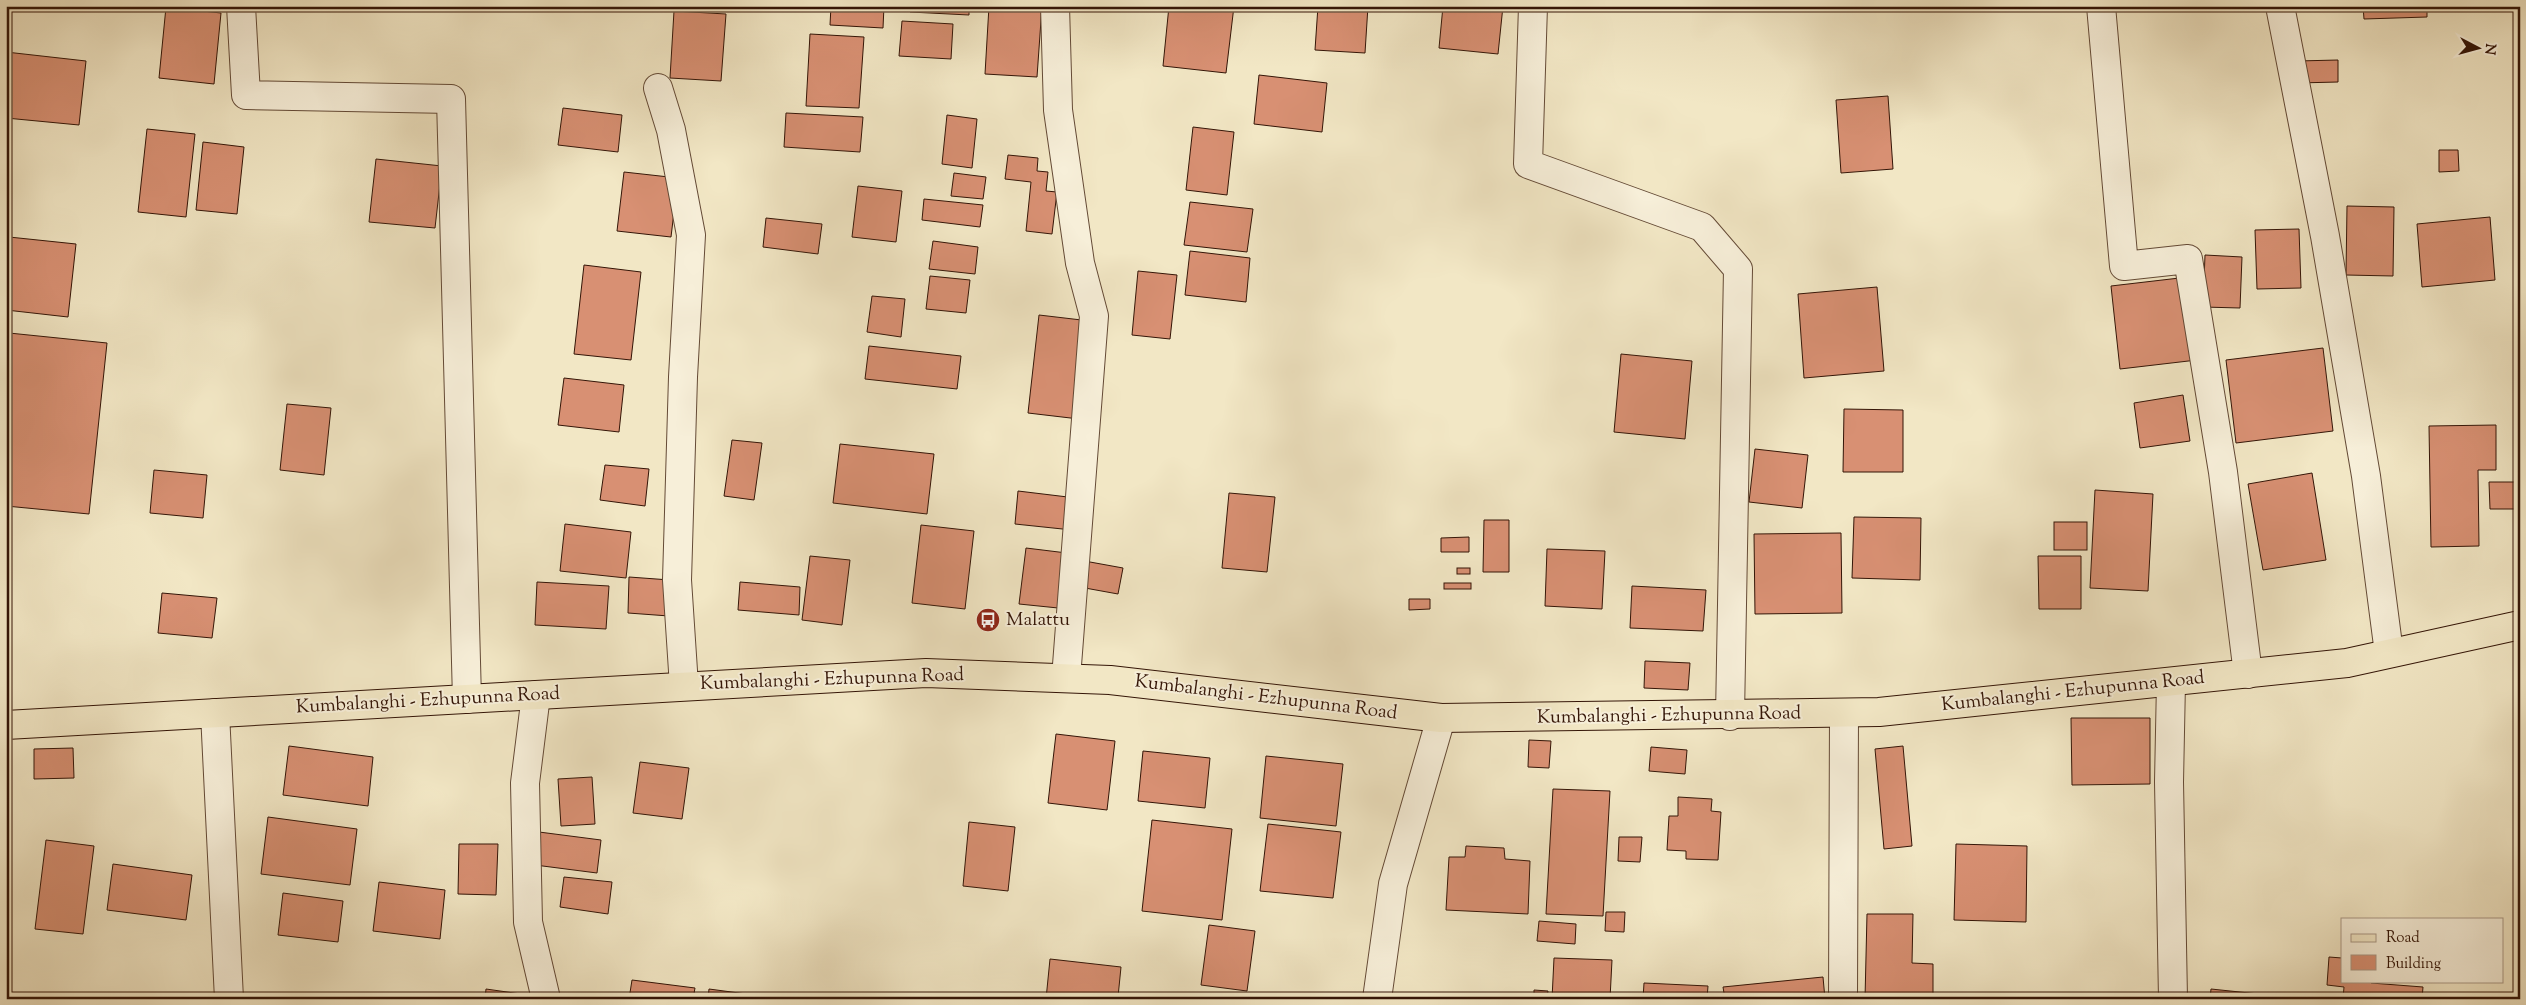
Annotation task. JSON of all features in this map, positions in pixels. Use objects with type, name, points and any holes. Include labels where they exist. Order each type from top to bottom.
[{"type":"main road","name":"Kumbalanghi - Ezhupunna Road","points":[[6,725],[926,673],[1110,680],[1441,718],[1730,716],[1879,712],[2348,662],[2520,626]]},
{"type":"street","points":[[241,6],[246,95],[451,99],[467,699]]},
{"type":"street","points":[[1055,6],[1058,110],[1080,263],[1094,316],[1066,678]]},
{"type":"street","points":[[1533,6],[1528,164],[1702,227],[1738,269],[1730,716]]},
{"type":"street","points":[[2101,6],[2124,266],[2188,259],[2222,472],[2248,674]]},
{"type":"street","points":[[2280,6],[2325,236],[2366,476],[2389,654]]},
{"type":"street","points":[[658,88],[671,130],[691,235],[683,377],[677,580],[684,686]]},
{"type":"street","points":[[2171,682],[2169,782],[2173,999]]},
{"type":"street","points":[[536,695],[525,783],[528,922],[546,999]]},
{"type":"street","points":[[215,713],[229,999]]},
{"type":"street","points":[[1843,999],[1844,713]]},
{"type":"street","points":[[1377,999],[1393,884],[1441,718]]},
{"type":"building","points":[[831,6],[884,6],[883,28],[830,25]]},
{"type":"building","points":[[911,6],[969,6],[969,15],[910,12]]},
{"type":"building","points":[[989,6],[1042,6],[1037,77],[985,74]]},
{"type":"building","points":[[1169,6],[1234,6],[1226,73],[1163,66]]},
{"type":"building","points":[[1318,6],[1368,6],[1365,53],[1315,50]]},
{"type":"building","points":[[1443,6],[1503,6],[1498,54],[1439,48]]},
{"type":"building","points":[[2363,6],[2427,6],[2427,17],[2364,19]]},
{"type":"building","points":[[2517,6],[2520,6],[2520,58],[2517,58]]},
{"type":"building","points":[[166,7],[221,13],[214,84],[159,78]]},
{"type":"building","points":[[674,11],[726,14],[721,81],[670,78]]},
{"type":"building","points":[[902,21],[953,24],[951,59],[899,56]]},
{"type":"building","points":[[810,34],[864,37],[859,108],[806,106]]},
{"type":"building","points":[[6,52],[86,61],[79,125],[6,118]]},
{"type":"building","points":[[2338,60],[2338,82],[2297,83],[2297,61]]},
{"type":"building","points":[[1259,75],[1327,83],[1322,132],[1254,124]]},
{"type":"building","points":[[1888,96],[1893,169],[1841,173],[1836,100]]},
{"type":"building","points":[[563,108],[622,115],[618,152],[558,145]]},
{"type":"building","points":[[786,113],[863,117],[860,152],[784,147]]},
{"type":"building","points":[[947,115],[977,119],[972,168],[942,164]]},
{"type":"building","points":[[1193,127],[1234,132],[1227,195],[1186,190]]},
{"type":"building","points":[[147,129],[195,134],[186,217],[138,212]]},
{"type":"building","points":[[203,142],[244,147],[237,214],[196,210]]},
{"type":"building","points":[[2439,150],[2458,150],[2459,171],[2439,172]]},
{"type":"building","points":[[1008,155],[1038,158],[1037,171],[1048,172],[1046,191],[1057,192],[1052,234],[1026,231],[1031,182],[1005,179]]},
{"type":"building","points":[[376,159],[442,166],[435,228],[369,222]]},
{"type":"building","points":[[624,172],[678,178],[671,237],[617,231]]},
{"type":"building","points":[[954,173],[986,177],[983,199],[951,196]]},
{"type":"building","points":[[858,186],[902,191],[896,242],[852,237]]},
{"type":"building","points":[[924,199],[983,205],[980,227],[922,220]]},
{"type":"building","points":[[1190,202],[1253,209],[1247,252],[1184,245]]},
{"type":"building","points":[[2347,206],[2394,207],[2393,276],[2346,275]]},
{"type":"building","points":[[2490,217],[2495,280],[2422,287],[2417,224]]},
{"type":"building","points":[[766,218],[822,224],[818,254],[763,247]]},
{"type":"building","points":[[2299,229],[2301,288],[2257,289],[2255,230]]},
{"type":"building","points":[[9,237],[76,244],[68,317],[6,310],[6,267]]},
{"type":"building","points":[[933,241],[978,247],[975,274],[929,269]]},
{"type":"building","points":[[1190,251],[1250,258],[1246,302],[1185,295]]},
{"type":"building","points":[[2205,255],[2242,257],[2240,308],[2203,307]]},
{"type":"building","points":[[584,265],[641,272],[631,360],[574,354]]},
{"type":"building","points":[[1138,271],[1177,275],[1170,339],[1132,335]]},
{"type":"building","points":[[930,276],[970,280],[966,313],[926,309]]},
{"type":"building","points":[[2188,277],[2197,360],[2120,369],[2111,286]]},
{"type":"building","points":[[1877,287],[1884,371],[1804,378],[1798,294]]},
{"type":"building","points":[[872,296],[905,299],[901,337],[867,332]]},
{"type":"building","points":[[1039,315],[1090,321],[1079,419],[1028,413]]},
{"type":"building","points":[[9,333],[107,343],[89,514],[6,506],[6,358]]},
{"type":"building","points":[[869,346],[961,356],[957,389],[865,379]]},
{"type":"building","points":[[2323,348],[2333,431],[2236,443],[2226,360]]},
{"type":"building","points":[[1621,354],[1692,361],[1685,439],[1614,432]]},
{"type":"building","points":[[564,378],[624,385],[619,432],[558,425]]},
{"type":"building","points":[[2183,395],[2190,441],[2140,448],[2134,403]]},
{"type":"building","points":[[287,404],[331,408],[324,475],[280,470]]},
{"type":"building","points":[[1844,409],[1903,410],[1903,472],[1843,472]]},
{"type":"building","points":[[2496,425],[2496,470],[2478,470],[2479,546],[2431,547],[2429,426]]},
{"type":"building","points":[[732,440],[762,443],[754,500],[724,496]]},
{"type":"building","points":[[840,444],[934,454],[927,514],[833,503]]},
{"type":"building","points":[[1755,449],[1808,455],[1802,508],[1749,502]]},
{"type":"building","points":[[605,465],[649,469],[645,506],[600,500]]},
{"type":"building","points":[[154,470],[207,475],[203,518],[150,513]]},
{"type":"building","points":[[2312,473],[2326,560],[2263,570],[2248,484]]},
{"type":"building","points":[[2489,482],[2520,482],[2520,509],[2490,509]]},
{"type":"building","points":[[2095,490],[2153,494],[2148,591],[2090,588]]},
{"type":"building","points":[[1018,491],[1076,498],[1072,530],[1015,524]]},
{"type":"building","points":[[1229,493],[1275,497],[1267,572],[1222,568]]},
{"type":"building","points":[[1854,517],[1921,518],[1920,580],[1852,578]]},
{"type":"building","points":[[1484,520],[1509,520],[1509,572],[1483,572]]},
{"type":"building","points":[[2054,522],[2087,522],[2087,550],[2054,550]]},
{"type":"building","points":[[565,524],[631,532],[626,578],[560,571]]},
{"type":"building","points":[[921,525],[974,531],[965,609],[912,603]]},
{"type":"building","points":[[1841,533],[1842,613],[1755,614],[1754,534]]},
{"type":"building","points":[[1469,537],[1469,552],[1441,552],[1441,538]]},
{"type":"building","points":[[1026,548],[1075,554],[1068,609],[1019,604]]},
{"type":"building","points":[[1547,549],[1605,551],[1602,609],[1545,606]]},
{"type":"building","points":[[810,556],[850,560],[842,625],[802,620]]},
{"type":"building","points":[[2038,556],[2081,556],[2081,609],[2039,609]]},
{"type":"building","points":[[1079,560],[1123,568],[1118,594],[1074,586]]},
{"type":"building","points":[[1457,568],[1470,568],[1470,574],[1457,574]]},
{"type":"building","points":[[629,577],[670,580],[669,616],[628,613]]},
{"type":"building","points":[[537,582],[609,586],[606,629],[535,625]]},
{"type":"building","points":[[740,582],[800,587],[799,615],[738,610]]},
{"type":"building","points":[[1444,583],[1471,583],[1471,589],[1444,589]]},
{"type":"building","points":[[1632,586],[1706,590],[1703,631],[1630,628]]},
{"type":"building","points":[[162,593],[217,598],[212,638],[158,633]]},
{"type":"building","points":[[1409,599],[1430,599],[1430,609],[1409,610]]},
{"type":"building","points":[[1645,661],[1690,663],[1688,690],[1644,688]]},
{"type":"building","points":[[2071,718],[2150,718],[2150,784],[2072,785]]},
{"type":"building","points":[[1056,734],[1115,741],[1107,810],[1048,803]]},
{"type":"building","points":[[1529,740],[1551,741],[1549,768],[1528,767]]},
{"type":"building","points":[[289,746],[373,757],[368,806],[283,795]]},
{"type":"building","points":[[1903,746],[1912,846],[1884,849],[1875,749]]},
{"type":"building","points":[[1651,747],[1687,750],[1685,774],[1649,771]]},
{"type":"building","points":[[73,748],[74,778],[34,779],[34,749]]},
{"type":"building","points":[[1143,751],[1210,758],[1205,808],[1138,801]]},
{"type":"building","points":[[1266,756],[1343,764],[1336,826],[1260,818]]},
{"type":"building","points":[[640,762],[689,768],[682,819],[633,813]]},
{"type":"building","points":[[592,777],[595,824],[561,826],[558,779]]},
{"type":"building","points":[[1553,789],[1610,791],[1603,916],[1546,914]]},
{"type":"building","points":[[1678,797],[1712,799],[1711,811],[1721,812],[1718,860],[1686,859],[1686,851],[1667,850],[1669,816],[1678,816]]},
{"type":"building","points":[[268,817],[357,829],[350,885],[261,874]]},
{"type":"building","points":[[1152,820],[1232,829],[1222,920],[1142,911]]},
{"type":"building","points":[[969,822],[1015,827],[1008,891],[963,886]]},
{"type":"building","points":[[1268,824],[1341,832],[1333,898],[1260,891]]},
{"type":"building","points":[[539,832],[601,840],[597,873],[535,865]]},
{"type":"building","points":[[1619,837],[1642,837],[1640,862],[1618,861]]},
{"type":"building","points":[[46,840],[94,846],[83,934],[35,929]]},
{"type":"building","points":[[459,844],[498,844],[496,895],[458,894]]},
{"type":"building","points":[[1956,844],[2027,846],[2026,922],[1954,920]]},
{"type":"building","points":[[1466,846],[1504,848],[1505,859],[1530,861],[1528,914],[1446,910],[1449,857],[1465,857]]},
{"type":"building","points":[[113,864],[192,875],[186,920],[107,910]]},
{"type":"building","points":[[564,877],[612,882],[608,914],[560,907]]},
{"type":"building","points":[[379,882],[445,890],[440,939],[373,931]]},
{"type":"building","points":[[283,893],[343,901],[338,942],[278,935]]},
{"type":"building","points":[[1606,912],[1625,912],[1624,932],[1605,931]]},
{"type":"building","points":[[1867,914],[1913,914],[1912,963],[1933,964],[1933,999],[1865,999]]},
{"type":"building","points":[[1539,921],[1576,924],[1575,944],[1537,941]]},
{"type":"building","points":[[1209,925],[1255,931],[1247,991],[1201,985]]},
{"type":"building","points":[[2329,957],[2341,958],[2341,982],[2371,982],[2423,987],[2422,999],[2343,999],[2344,987],[2327,985]]},
{"type":"building","points":[[1554,958],[1612,960],[1610,999],[1552,999]]},
{"type":"building","points":[[1050,959],[1121,967],[1118,997],[1046,999]]},
{"type":"building","points":[[1823,977],[1825,999],[1725,999],[1723,987]]},
{"type":"building","points":[[632,980],[695,988],[693,999],[629,999]]},
{"type":"building","points":[[1644,983],[1708,986],[1707,999],[1643,999]]},
{"type":"building","points":[[486,989],[528,995],[528,999],[485,999]]},
{"type":"building","points":[[709,989],[754,995],[754,999],[708,999]]},
{"type":"building","points":[[2211,989],[2297,998],[2297,999],[2210,999]]},
{"type":"building","points":[[1534,990],[1548,991],[1547,999],[1534,999]]},
{"type":"place","name":"Malattu","points":[[988,620]]}]
